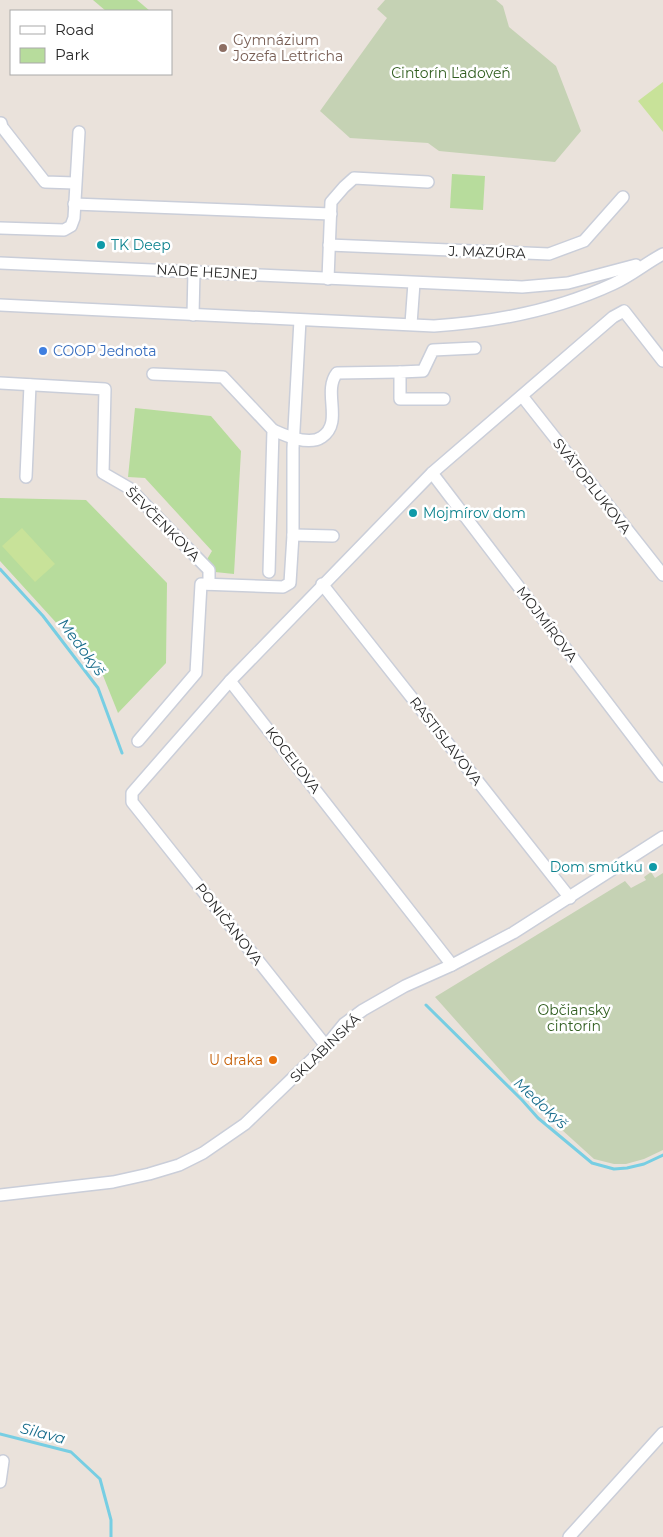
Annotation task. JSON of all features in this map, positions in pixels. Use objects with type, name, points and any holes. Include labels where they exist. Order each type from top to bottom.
[{"type":"street","points":[[1,123],[2,127],[45,182],[75,183]]},
{"type":"street","points":[[0,228],[64,230],[71,226],[74,218],[79,132]]},
{"type":"street","points":[[328,278],[331,202],[344,187],[354,178],[428,182]]},
{"type":"street","name":"J. MAZÚRA","points":[[329,245],[548,254],[584,242],[623,197]]},
{"type":"street","points":[[74,204],[330,214]]},
{"type":"street","name":"NADE HEJNEJ","points":[[0,305],[434,326],[519,315],[593,292],[615,283],[663,254]]},
{"type":"street","name":"NADE HEJNEJ","points":[[0,263],[495,287],[543,286],[568,283],[650,261]]},
{"type":"street","points":[[193,315],[194,271]]},
{"type":"street","points":[[411,324],[414,283]]},
{"type":"street","points":[[230,681],[322,584],[432,473],[612,317],[624,311],[663,362]]},
{"type":"street","points":[[205,584],[283,587],[290,583],[300,320]]},
{"type":"street","points":[[153,374],[223,377],[273,430],[294,439],[317,440],[327,433],[332,425],[332,380],[337,373],[423,371],[432,350],[475,348]]},
{"type":"street","points":[[400,372],[400,399],[444,399]]},
{"type":"street","points":[[0,383],[30,384],[26,477]]},
{"type":"street","name":"ŠEVČENKOVA","points":[[30,384],[105,389],[103,473],[130,488],[209,570],[205,584],[196,673],[138,741]]},
{"type":"street","name":"SVÄTOPLUKOVA","points":[[522,396],[663,575]]},
{"type":"street","points":[[269,572],[273,430]]},
{"type":"street","name":"MOJMÍROVA","points":[[432,473],[663,776]]},
{"type":"street","points":[[293,535],[333,536]]},
{"type":"street","name":"RASTISLAVOVA","points":[[322,584],[570,898]]},
{"type":"street","name":"PONIČANOVA","points":[[230,681],[132,794],[132,802],[326,1046]]},
{"type":"street","name":"KOCEĽOVA","points":[[230,681],[452,965]]},
{"type":"street","name":"SKLABINSKÁ","points":[[0,1195],[113,1182],[179,1165],[203,1153],[245,1124],[326,1046],[344,1024],[383,997],[513,934],[663,837]]},
{"type":"street","points":[[569,1537],[663,1433]]},
{"type":"street","points":[[0,1482],[3,1461]]},
{"type":"green space","points":[[93,0],[137,0],[149,10],[105,10]]},
{"type":"green space","name":"Cintorín Ľadoveň","points":[[385,0],[496,0],[503,6],[509,27],[556,66],[581,131],[555,162],[439,151],[428,143],[350,138],[320,111],[387,18],[377,9]]},
{"type":"green space","points":[[663,82],[663,132],[638,101]]},
{"type":"green space","points":[[452,174],[485,176],[483,210],[450,208]]},
{"type":"green space","points":[[135,408],[211,416],[241,451],[234,574],[215,572],[206,561],[212,551],[145,478],[128,477]]},
{"type":"green space","points":[[0,498],[86,500],[167,583],[166,663],[118,713],[102,673],[0,561]]},
{"type":"green space","points":[[22,528],[55,564],[35,582],[2,546]]},
{"type":"green space","name":"Občiansky cintorín","points":[[651,872],[655,878],[663,873],[663,1150],[644,1159],[626,1164],[614,1164],[594,1159],[518,1090],[435,997],[625,881],[631,888],[646,880],[644,877]]},
{"type":"waterway","name":"Medokýš","points":[[0,569],[43,616],[98,688],[122,753]]},
{"type":"waterway","name":"Medokýš","points":[[426,1005],[538,1118],[592,1163],[614,1169],[627,1168],[644,1164],[663,1155]]},
{"type":"waterway","name":"Silava","points":[[0,1434],[71,1452],[100,1479],[111,1520],[111,1537]]},
{"type":"place","name":"Gymnázium Jozefa Lettricha","points":[[223,48]]},
{"type":"place","name":"TK Deep","points":[[101,245]]},
{"type":"place","name":"COOP Jednota","points":[[43,351]]},
{"type":"place","name":"Mojmírov dom","points":[[413,513]]},
{"type":"place","name":"Dom smútku","points":[[653,867]]},
{"type":"place","name":"U draka","points":[[273,1060]]}]
